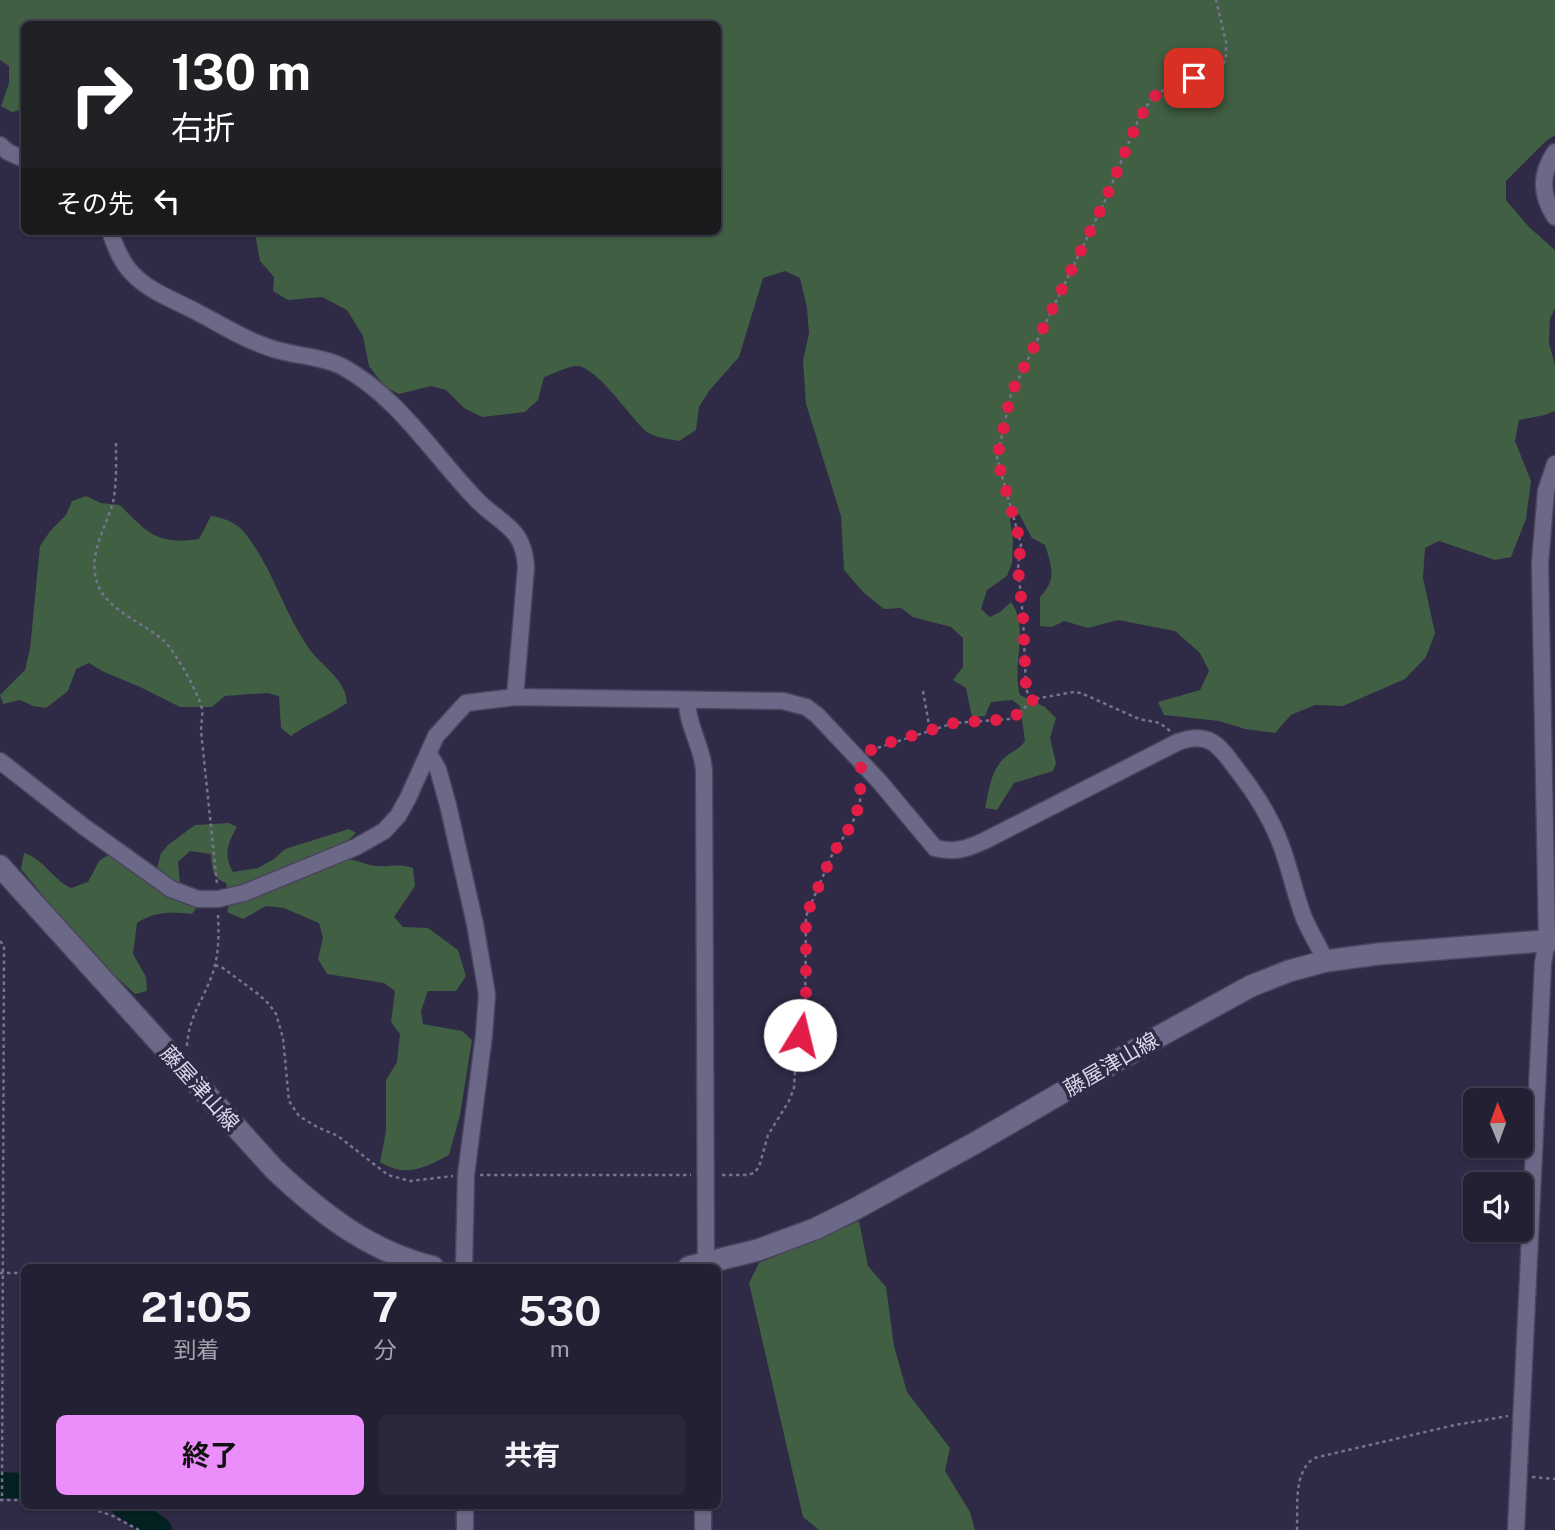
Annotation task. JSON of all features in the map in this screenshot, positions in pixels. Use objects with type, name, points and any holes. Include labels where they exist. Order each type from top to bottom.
[{"type":"main road","name":"藤屋津山線","points":[[0,866],[275,1170],[318,1210],[356,1235],[389,1252],[424,1264]]},
{"type":"main road","name":"藤屋津山線","points":[[707,1264],[758,1250],[815,1229],[964,1150],[1251,986],[1289,971],[1326,961],[1378,954],[1551,941]]},
{"type":"street","points":[[0,145],[21,158]]},
{"type":"street","points":[[1555,152],[1545,170],[1544,182],[1546,204],[1555,217]]},
{"type":"street","points":[[112,235],[123,262],[152,289],[251,341],[328,361],[343,367],[363,381],[400,412],[481,505],[509,527],[522,542],[526,567],[515,697]]},
{"type":"street","points":[[1516,1530],[1544,963],[1551,941],[1539,563],[1546,491],[1555,464]]},
{"type":"street","points":[[0,761],[83,826],[171,888],[198,899],[218,899],[244,893],[356,847],[384,831],[398,816],[440,728],[466,703],[515,697],[783,701],[806,706],[861,761],[935,848],[948,851],[961,851],[984,842],[1178,741],[1192,737],[1208,738],[1221,748],[1252,788],[1271,821],[1304,918],[1326,961]]},
{"type":"street","points":[[687,701],[689,722],[704,761],[705,1175],[700,1264]]},
{"type":"street","points":[[429,754],[438,769],[448,805],[478,937],[486,994],[484,1035],[466,1175],[464,1264]]},
{"type":"street","points":[[465,1509],[465,1530]]},
{"type":"street","points":[[703,1509],[704,1530]]},
{"type":"path","points":[[1034,699],[1028,695],[1026,688],[1018,568],[1021,544],[997,458],[1011,394],[1104,203],[1137,123],[1151,99],[1172,84],[1216,72],[1227,60],[1226,42],[1216,0]]},
{"type":"path","points":[[116,443],[113,501],[96,551],[95,575],[102,591],[113,605],[166,644],[202,709],[201,731],[214,848],[219,935],[215,965],[188,1028],[187,1053],[180,1065]]},
{"type":"path","points":[[923,691],[930,730]]},
{"type":"path","points":[[215,965],[258,994],[276,1014],[282,1038],[289,1101],[299,1116],[345,1140],[388,1175],[410,1181],[466,1175],[754,1173],[759,1167],[768,1135],[794,1088],[796,1056],[805,1019],[806,916],[832,855],[852,824],[860,803],[861,761],[869,751],[954,723],[1009,719],[1034,699],[1062,693],[1081,693],[1139,719],[1160,723],[1178,741]]},
{"type":"path","points":[[0,941],[4,946],[1,1500],[21,1500]]},
{"type":"path","points":[[2,1273],[21,1273]]},
{"type":"path","points":[[1297,1530],[1300,1474],[1314,1458],[1455,1425],[1521,1415]]},
{"type":"path","points":[[1518,1477],[1555,1479]]},
{"type":"path","points":[[91,1509],[111,1515],[139,1530]]},
{"type":"green space","points":[[0,0],[1555,0],[1555,135],[1506,181],[1506,200],[1529,227],[1555,250],[1555,308],[1550,319],[1549,343],[1555,365],[1555,411],[1519,420],[1515,441],[1531,481],[1526,519],[1511,557],[1495,560],[1439,541],[1425,548],[1423,578],[1435,633],[1426,657],[1405,679],[1343,706],[1315,705],[1291,715],[1275,733],[1245,729],[1219,721],[1164,715],[1158,702],[1200,690],[1209,671],[1200,653],[1175,631],[1118,620],[1088,628],[1064,621],[1052,627],[1040,626],[1040,597],[1049,584],[1051,566],[1045,545],[1032,538],[1019,514],[1010,519],[1012,563],[1007,576],[987,590],[981,609],[990,617],[1011,602],[1019,624],[1017,672],[1020,695],[1045,707],[1056,718],[1050,738],[1056,763],[1053,771],[1014,783],[997,810],[985,808],[995,770],[1025,741],[1020,706],[1012,700],[991,702],[985,716],[972,717],[966,688],[953,680],[963,667],[963,638],[951,627],[913,617],[901,608],[884,609],[864,593],[844,570],[841,516],[806,404],[803,361],[809,333],[800,278],[785,271],[763,278],[739,357],[709,391],[699,407],[696,430],[679,441],[647,432],[603,383],[593,374],[575,366],[544,377],[538,400],[525,412],[482,417],[464,408],[446,390],[431,386],[399,394],[384,386],[369,366],[363,336],[347,310],[322,297],[288,300],[273,291],[274,277],[260,261],[255,235],[721,235],[721,21],[21,21],[21,110],[12,112],[1,106],[9,83],[9,66],[0,60]]},
{"type":"green space","points":[[86,496],[101,503],[120,505],[146,530],[172,540],[199,539],[211,516],[237,526],[254,545],[299,633],[313,654],[342,687],[347,703],[291,736],[281,728],[279,696],[268,693],[225,696],[212,707],[180,707],[89,663],[76,669],[68,691],[46,708],[20,700],[3,704],[0,695],[25,670],[30,649],[40,546],[66,515],[72,501]]},
{"type":"green space","points":[[229,823],[237,827],[228,849],[228,860],[233,872],[258,868],[285,849],[349,829],[356,833],[344,844],[344,859],[374,866],[399,865],[413,868],[415,886],[394,917],[403,927],[428,928],[458,950],[466,976],[456,991],[428,991],[421,1011],[423,1024],[462,1031],[472,1040],[460,1115],[449,1155],[423,1167],[407,1170],[389,1167],[380,1162],[386,1131],[386,1080],[397,1062],[400,1034],[391,1022],[395,991],[384,983],[327,974],[318,959],[323,938],[319,923],[284,908],[266,906],[243,919],[227,912],[230,902],[226,883],[215,875],[211,854],[190,851],[178,862],[181,895],[198,905],[192,914],[164,913],[137,923],[133,954],[146,977],[147,991],[135,994],[90,953],[21,869],[24,853],[37,860],[71,888],[88,882],[99,861],[111,853],[142,874],[157,868],[161,853],[168,845],[195,825]]},
{"type":"green space","points":[[859,1221],[868,1266],[886,1287],[894,1346],[907,1392],[950,1448],[945,1471],[970,1512],[975,1530],[819,1530],[803,1517],[749,1283],[759,1263]]},
{"type":"waterway","points":[[0,1485],[21,1486]]},
{"type":"waterway","points":[[130,1509],[159,1530]]},
{"type":"route","points":[[800,1035],[806,1006],[806,916],[832,855],[852,824],[860,803],[861,761],[869,751],[878,746],[954,723],[1009,719],[1034,699],[1028,695],[1026,688],[1018,568],[1021,544],[997,458],[1011,394],[1104,203],[1137,123],[1151,99],[1172,84],[1194,78]]}]
